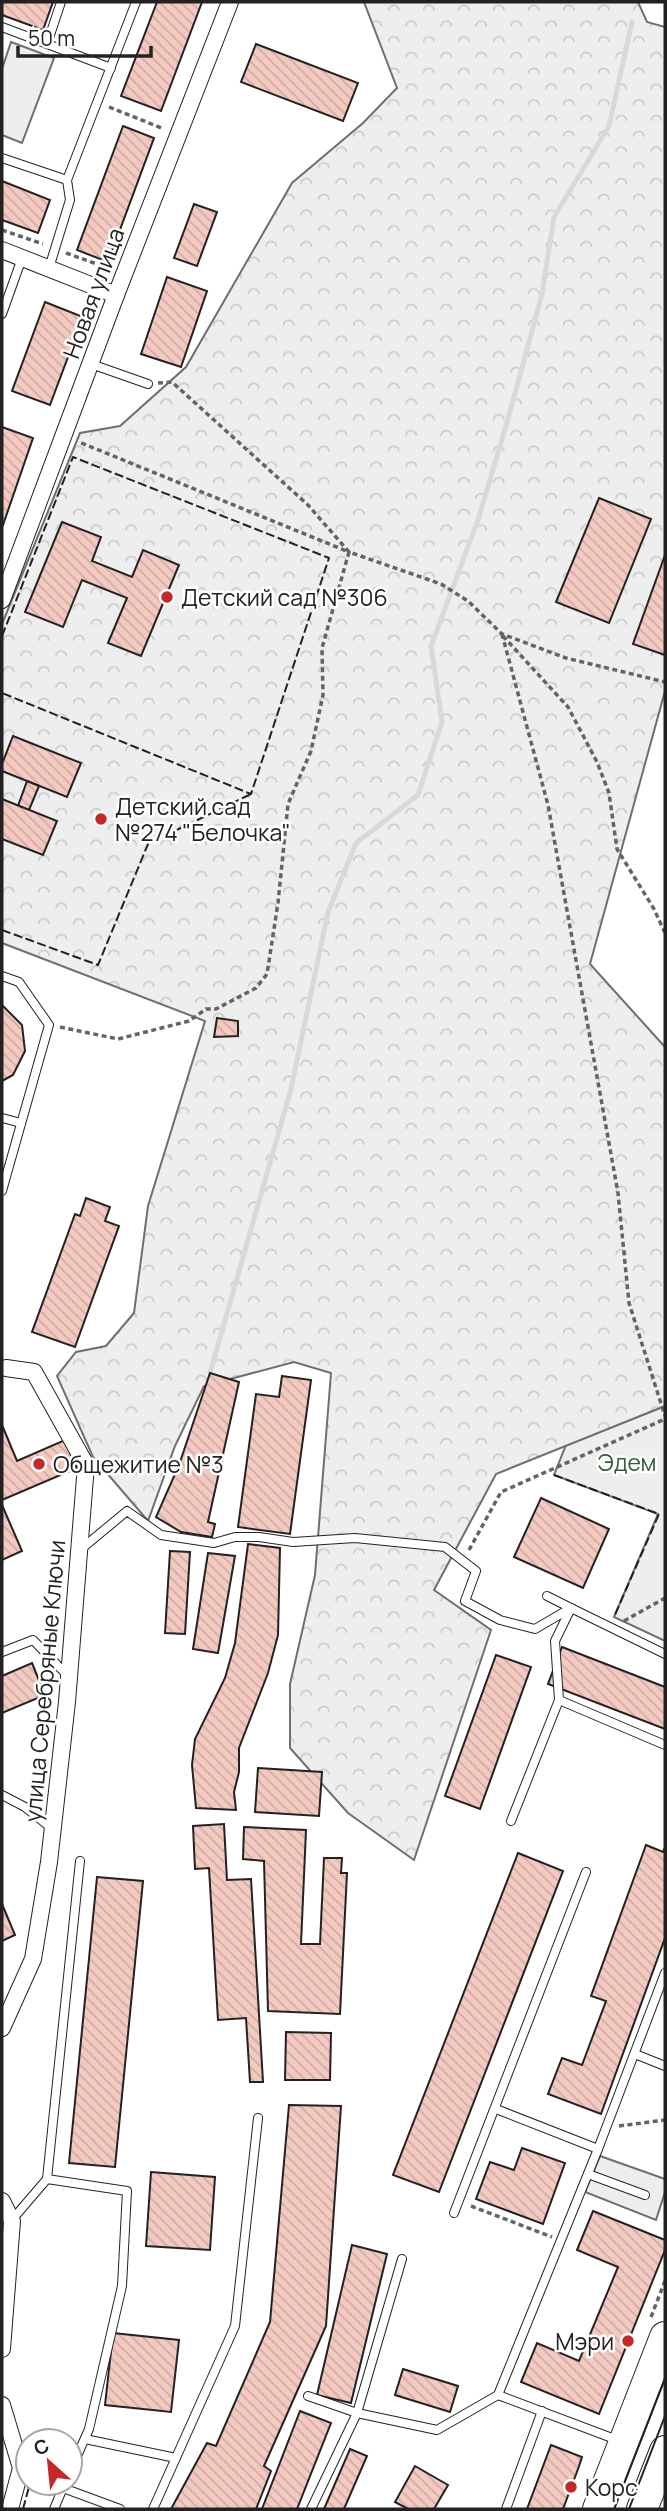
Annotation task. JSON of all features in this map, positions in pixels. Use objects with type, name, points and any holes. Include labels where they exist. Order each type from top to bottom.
[{"type":"highway","points":[[598,2509],[665,2337]]},
{"type":"highway","points":[[642,2509],[665,2451]]},
{"type":"street","name":"Новая улица","points":[[2,600],[116,295],[230,2]]},
{"type":"street","points":[[2,250],[116,295]]},
{"type":"street","name":"улица Серебряные Ключи","points":[[2,2028],[33,1959],[54,1830],[86,1465],[34,1372],[3,1369]]},
{"type":"street","points":[[2,2201],[7,2219],[2,2349]]},
{"type":"street","points":[[2,2405],[21,2468],[10,2509]]},
{"type":"lane","points":[[47,44],[61,2]]},
{"type":"lane","points":[[49,268],[70,200],[67,180],[135,2]]},
{"type":"lane","points":[[2,27],[111,68]]},
{"type":"lane","points":[[2,158],[67,180]]},
{"type":"lane","points":[[2,314],[22,258]]},
{"type":"lane","points":[[91,363],[148,384]]},
{"type":"lane","points":[[2,976],[19,982],[50,1025],[2,1191]]},
{"type":"lane","points":[[2,1118],[21,1123]]},
{"type":"lane","points":[[78,1552],[127,1511],[161,1535],[214,1543],[235,1537],[293,1542],[355,1538],[445,1546],[475,1571],[464,1601],[500,1620],[535,1629],[571,1608]]},
{"type":"lane","points":[[547,1596],[665,1654]]},
{"type":"lane","points":[[511,1821],[559,1700],[555,1641],[571,1608]]},
{"type":"lane","points":[[2,1652],[33,1640],[68,1676]]},
{"type":"lane","points":[[559,1700],[665,1745]]},
{"type":"lane","points":[[2,1794],[25,1807],[54,1830]]},
{"type":"lane","points":[[7,2219],[47,2179],[80,1861]]},
{"type":"lane","points":[[454,2214],[586,1872]]},
{"type":"lane","points":[[308,2396],[357,2413],[436,2430],[498,2395],[598,2149],[665,1973]]},
{"type":"lane","points":[[635,2054],[665,2066]]},
{"type":"lane","points":[[496,2109],[598,2149]]},
{"type":"lane","points":[[153,2509],[235,2326],[258,2118]]},
{"type":"lane","points":[[588,2174],[645,2195]]},
{"type":"lane","points":[[47,2179],[127,2191],[122,2286],[85,2439],[176,2458]]},
{"type":"lane","points":[[311,2509],[357,2413],[402,2259]]},
{"type":"lane","points":[[498,2395],[624,2442]]},
{"type":"lane","points":[[506,2509],[542,2411]]},
{"type":"lane","points":[[84,2494],[120,2509]]},
{"type":"path","points":[[97,103],[164,129]]},
{"type":"path","points":[[2,230],[112,269]]},
{"type":"path","points":[[148,384],[172,382],[308,505],[349,552]]},
{"type":"path","points":[[64,436],[349,552],[440,584],[468,601],[568,707],[597,762],[609,793],[617,849],[654,909],[665,933]]},
{"type":"path","points":[[50,1025],[118,1039],[190,1021],[206,1009],[216,1009],[256,988],[267,974],[278,904],[288,804],[311,751],[323,695],[322,648],[349,552]]},
{"type":"path","points":[[502,634],[566,658],[665,682]]},
{"type":"path","points":[[463,1561],[500,1492],[665,1417],[629,1303],[618,1194],[548,805],[502,634]]},
{"type":"path","points":[[611,1628],[665,1598]]},
{"type":"path","points":[[606,2128],[665,2120]]},
{"type":"path","points":[[476,2207],[561,2241]]},
{"type":"green space","points":[[364,2],[638,2],[647,22],[665,27],[665,691],[590,964],[665,1047],[665,1406],[496,1474],[434,1590],[491,1630],[414,1860],[348,1813],[290,1748],[290,1684],[315,1575],[331,1373],[294,1362],[204,1386],[175,1446],[148,1521],[93,1457],[57,1376],[76,1352],[106,1346],[134,1313],[148,1206],[205,1021],[2,943],[2,624],[80,433],[120,426],[186,367],[292,183],[363,123],[397,88]]},
{"type":"green space","points":[[11,42],[54,58],[22,143],[2,135],[2,69]]},
{"type":"green space","name":"Эдем","points":[[665,1406],[665,1641],[614,1617],[658,1514],[554,1475],[566,1445]]},
{"type":"shaded area","points":[[600,2156],[665,2179],[665,2192],[656,2220],[585,2192]]},
{"type":"building","points":[[2,2],[53,2],[43,30],[2,15]]},
{"type":"building","points":[[157,2],[202,2],[161,111],[121,96]]},
{"type":"building","points":[[256,44],[358,83],[343,121],[241,82]]},
{"type":"building","points":[[123,126],[154,138],[108,262],[77,250]]},
{"type":"building","points":[[2,181],[50,200],[38,233],[2,220]]},
{"type":"building","points":[[194,204],[217,212],[197,266],[174,258]]},
{"type":"building","points":[[167,277],[207,291],[181,367],[141,354]]},
{"type":"building","points":[[45,302],[83,317],[50,405],[12,391]]},
{"type":"building","points":[[2,427],[33,438],[3,525],[2,524]]},
{"type":"building","points":[[599,498],[651,519],[609,623],[556,602]]},
{"type":"building","points":[[62,522],[101,537],[92,561],[132,577],[143,550],[179,565],[141,656],[108,643],[127,598],[82,580],[63,627],[25,612]]},
{"type":"building","points":[[665,555],[665,655],[633,644]]},
{"type":"building","points":[[13,736],[81,763],[67,797],[2,771]]},
{"type":"building","points":[[27,781],[39,786],[29,810],[18,806]]},
{"type":"building","points":[[2,799],[57,821],[43,855],[2,839]]},
{"type":"building","points":[[2,1005],[22,1025],[25,1051],[13,1075],[2,1081]]},
{"type":"building","points":[[217,1018],[238,1021],[238,1036],[214,1037]]},
{"type":"building","points":[[86,1198],[110,1207],[105,1221],[119,1226],[75,1347],[32,1332],[75,1214],[80,1216]]},
{"type":"building","points":[[210,1373],[239,1382],[208,1522],[215,1524],[212,1537],[181,1532],[156,1517],[179,1465]]},
{"type":"building","points":[[282,1376],[311,1380],[290,1534],[238,1527],[256,1394],[279,1397]]},
{"type":"building","name":"Общежитие №3","points":[[2,1425],[17,1461],[65,1440],[77,1468],[2,1500]]},
{"type":"building","points":[[541,1498],[609,1529],[583,1588],[514,1557]]},
{"type":"building","name":"Общежитие №3","points":[[2,1505],[22,1551],[2,1560]]},
{"type":"building","points":[[248,1544],[280,1548],[278,1635],[268,1673],[239,1748],[239,1772],[234,1792],[236,1810],[196,1808],[192,1765],[195,1739],[225,1678],[235,1643]]},
{"type":"building","points":[[170,1551],[190,1552],[185,1634],[165,1633]]},
{"type":"building","points":[[208,1553],[235,1556],[218,1653],[193,1649]]},
{"type":"building","points":[[562,1647],[665,1687],[665,1729],[548,1684]]},
{"type":"building","points":[[496,1655],[531,1667],[480,1809],[445,1796]]},
{"type":"building","points":[[32,1663],[45,1695],[2,1713],[2,1676]]},
{"type":"building","points":[[258,1768],[322,1772],[319,1816],[255,1812]]},
{"type":"building","points":[[224,1824],[227,1880],[251,1879],[263,2082],[250,2082],[246,2018],[218,2020],[209,1868],[195,1869],[193,1826]]},
{"type":"building","points":[[244,1827],[306,1830],[301,1944],[320,1944],[324,1858],[342,1858],[341,1873],[347,1873],[340,2014],[268,2011],[264,1861],[243,1859]]},
{"type":"building","points":[[646,1845],[663,1852],[665,1847],[665,1938],[601,2114],[548,2094],[562,2058],[582,2065],[606,2001],[591,1996]]},
{"type":"building","points":[[518,1853],[563,1871],[439,2192],[393,2175]]},
{"type":"building","points":[[97,1877],[143,1881],[115,2167],[69,2163]]},
{"type":"building","points":[[2,1904],[15,1935],[2,1941]]},
{"type":"building","points":[[286,2032],[331,2033],[330,2080],[285,2080]]},
{"type":"building","points":[[289,2105],[341,2106],[326,2326],[264,2466],[271,2471],[256,2509],[171,2509],[207,2443],[216,2446],[270,2322]]},
{"type":"building","points":[[522,2148],[565,2163],[543,2224],[476,2199],[490,2162],[514,2170]]},
{"type":"building","points":[[151,2172],[215,2177],[210,2250],[146,2246]]},
{"type":"building","points":[[593,2211],[665,2240],[665,2250],[599,2414],[521,2382],[537,2343],[579,2361],[618,2267],[577,2250]]},
{"type":"building","points":[[352,2245],[387,2254],[351,2403],[317,2395]]},
{"type":"building","points":[[113,2333],[179,2340],[171,2412],[105,2405]]},
{"type":"building","points":[[403,2369],[458,2386],[450,2412],[395,2395]]},
{"type":"building","points":[[300,2411],[331,2423],[297,2509],[262,2509]]},
{"type":"building","points":[[551,2445],[582,2457],[563,2509],[527,2509]]},
{"type":"building","points":[[350,2449],[367,2456],[344,2509],[324,2509]]},
{"type":"building","points":[[415,2466],[448,2485],[434,2509],[408,2509],[395,2502]]},
{"type":"waterway","points":[[210,1373],[291,1089],[328,912],[356,843],[418,795],[442,722],[431,646],[478,520],[508,419],[542,294],[554,217],[609,126],[632,22]]},
{"type":"tram line","points":[[614,2509],[665,2378]]},
{"type":"tram line","points":[[629,2509],[665,2416]]},
{"type":"fence","points":[[2,636],[73,457],[329,558],[251,794],[2,693]]},
{"type":"fence","points":[[2,930],[98,965],[148,844],[251,794]]},
{"type":"fence","points":[[554,1475],[659,1514],[614,1617]]},
{"type":"fence","points":[[23,2509],[26,2497]]},
{"type":"place","name":"Детский сад №306","points":[[167,597]]},
{"type":"place","name":"Детский сад №274 \"Белочка\"","points":[[101,819]]},
{"type":"place","name":"Общежитие №3","points":[[39,1464]]},
{"type":"place","name":"Мэри","points":[[628,2341]]},
{"type":"place","name":"Корс","points":[[571,2487]]}]
